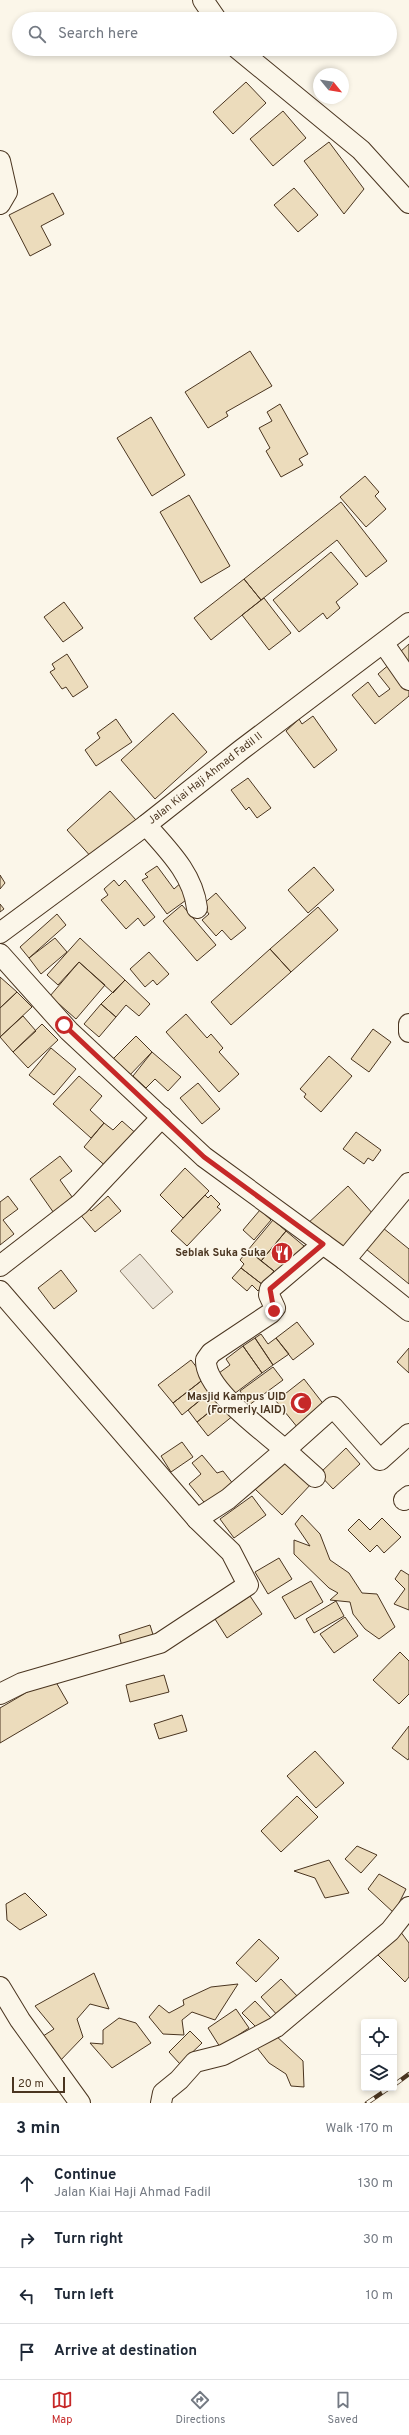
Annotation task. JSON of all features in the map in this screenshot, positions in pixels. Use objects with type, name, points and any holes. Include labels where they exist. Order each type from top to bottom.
[{"type":"street","points":[[203,0],[211,12]]},
{"type":"street","points":[[247,56],[361,150],[409,203]]},
{"type":"street","points":[[0,161],[7,192],[0,204]]},
{"type":"street","name":"Jalan Kiai Haji Ahmad Fadil II","points":[[0,933],[146,825],[241,750],[384,644],[409,623]]},
{"type":"street","points":[[384,644],[409,680]]},
{"type":"street","points":[[146,825],[187,875],[195,894],[197,908]]},
{"type":"street","points":[[0,954],[64,1025],[204,1157],[345,1260],[409,1311]]},
{"type":"street","points":[[409,1024],[409,1032]]},
{"type":"street","points":[[0,1266],[80,1204],[162,1117]]},
{"type":"street","points":[[345,1260],[409,1183]]},
{"type":"street","points":[[315,1478],[285,1450],[232,1406],[207,1372],[206,1360],[211,1353],[271,1313],[275,1308],[269,1295],[270,1289],[323,1244]]},
{"type":"street","points":[[0,1291],[197,1519],[231,1552],[248,1585],[160,1643],[22,1683],[0,1694]]},
{"type":"street","points":[[197,1519],[228,1498],[333,1407],[380,1460],[409,1434]]},
{"type":"street","points":[[161,2103],[163,2093],[179,2080],[195,2062],[223,2055],[276,2027],[390,1931],[409,1907]]},
{"type":"street","points":[[0,1987],[20,2020],[80,2103]]},
{"type":"shaded area","points":[[140,1254],[173,1292],[153,1309],[120,1271]]},
{"type":"building","points":[[246,82],[266,103],[233,134],[213,112]]},
{"type":"building","points":[[283,111],[306,138],[273,166],[250,139]]},
{"type":"building","points":[[329,142],[364,189],[344,214],[304,161]]},
{"type":"building","points":[[294,188],[318,215],[298,232],[274,205]]},
{"type":"building","points":[[53,193],[64,214],[41,226],[51,245],[30,256],[9,215]]},
{"type":"building","points":[[250,351],[272,386],[226,412],[228,416],[208,428],[185,392]]},
{"type":"building","points":[[280,404],[308,454],[299,459],[303,465],[281,477],[266,451],[270,448],[259,428],[272,421],[267,412]]},
{"type":"building","points":[[151,417],[185,475],[152,496],[117,438]]},
{"type":"building","points":[[365,476],[379,492],[375,496],[386,509],[366,527],[340,497]]},
{"type":"building","points":[[189,495],[230,566],[201,583],[160,512]]},
{"type":"building","points":[[341,502],[387,561],[366,577],[337,540],[261,600],[244,579]]},
{"type":"building","points":[[331,552],[358,584],[336,602],[340,608],[327,619],[323,613],[299,632],[273,600]]},
{"type":"building","points":[[244,579],[261,600],[211,640],[194,618]]},
{"type":"building","points":[[264,598],[291,633],[269,650],[242,615]]},
{"type":"building","points":[[64,602],[83,628],[63,642],[44,617]]},
{"type":"building","points":[[409,644],[409,662],[400,652]]},
{"type":"building","points":[[67,654],[88,687],[73,697],[66,687],[62,689],[50,672],[55,669],[52,664]]},
{"type":"building","points":[[391,663],[409,686],[409,696],[375,724],[352,695],[368,682],[379,697],[390,689],[378,674]]},
{"type":"building","points":[[173,713],[207,752],[155,799],[121,760]]},
{"type":"building","points":[[313,716],[337,750],[314,768],[286,731],[299,719],[302,724]]},
{"type":"building","points":[[116,719],[132,742],[96,766],[85,750],[100,738],[97,733]]},
{"type":"building","points":[[248,778],[271,808],[257,818],[249,807],[246,810],[231,790]]},
{"type":"building","points":[[110,791],[136,820],[93,859],[67,830]]},
{"type":"building","points":[[157,866],[174,889],[183,881],[193,895],[167,914],[142,880],[148,877],[145,874]]},
{"type":"building","points":[[314,867],[334,890],[308,913],[288,890]]},
{"type":"building","points":[[0,875],[5,883],[0,889]]},
{"type":"building","points":[[114,880],[119,886],[125,880],[155,917],[144,926],[138,918],[126,929],[101,900],[108,895],[104,889]]},
{"type":"building","points":[[216,893],[246,928],[231,940],[222,930],[216,936],[202,920],[209,914],[202,905]]},
{"type":"building","points":[[0,904],[4,909],[0,912]]},
{"type":"building","points":[[182,905],[216,945],[197,961],[163,921]]},
{"type":"building","points":[[318,907],[338,930],[291,972],[270,949]]},
{"type":"building","points":[[57,914],[66,925],[29,958],[20,947]]},
{"type":"building","points":[[55,938],[67,952],[41,974],[29,958]]},
{"type":"building","points":[[80,938],[125,980],[113,993],[79,962],[58,985],[47,975]]},
{"type":"building","points":[[270,949],[291,972],[231,1025],[211,1002]]},
{"type":"building","points":[[149,952],[169,974],[157,985],[153,980],[145,987],[130,969]]},
{"type":"building","points":[[79,962],[105,985],[76,1019],[50,996]]},
{"type":"building","points":[[0,977],[17,992],[0,1008]]},
{"type":"building","points":[[125,980],[150,1004],[139,1016],[126,1005],[116,1017],[101,1004]]},
{"type":"building","points":[[17,992],[32,1007],[0,1037],[0,1008]]},
{"type":"building","points":[[101,1004],[116,1017],[99,1037],[84,1024]]},
{"type":"building","points":[[186,1014],[207,1038],[211,1034],[223,1048],[219,1052],[239,1074],[219,1092],[166,1032]]},
{"type":"building","points":[[23,1016],[36,1031],[13,1052],[0,1037]]},
{"type":"building","points":[[42,1024],[58,1040],[28,1068],[13,1052]]},
{"type":"building","points":[[373,1029],[391,1042],[369,1072],[351,1059]]},
{"type":"building","points":[[136,1036],[152,1052],[127,1078],[111,1061]]},
{"type":"building","points":[[51,1048],[76,1069],[54,1095],[29,1075]]},
{"type":"building","points":[[152,1052],[181,1077],[168,1091],[155,1079],[146,1088],[133,1076]]},
{"type":"building","points":[[329,1056],[352,1076],[321,1112],[304,1097],[306,1094],[300,1089]]},
{"type":"building","points":[[79,1076],[102,1096],[90,1110],[104,1123],[91,1138],[53,1104]]},
{"type":"building","points":[[198,1083],[220,1109],[202,1124],[180,1098]]},
{"type":"building","points":[[122,1121],[139,1136],[109,1169],[84,1147],[104,1123],[113,1130]]},
{"type":"building","points":[[356,1132],[381,1150],[373,1161],[368,1158],[364,1164],[343,1149]]},
{"type":"building","points":[[60,1156],[72,1171],[60,1180],[75,1201],[56,1216],[30,1179]]},
{"type":"building","points":[[185,1168],[209,1191],[183,1218],[160,1195]]},
{"type":"building","points":[[348,1186],[374,1215],[343,1246],[306,1225]]},
{"type":"building","points":[[205,1195],[208,1198],[211,1195],[220,1204],[217,1207],[221,1210],[187,1246],[171,1231]]},
{"type":"building","points":[[8,1196],[18,1209],[3,1220],[14,1234],[0,1245],[0,1202]]},
{"type":"building","points":[[108,1196],[121,1211],[95,1232],[78,1212],[86,1205],[91,1211]]},
{"type":"building","points":[[260,1210],[271,1220],[254,1240],[243,1230]]},
{"type":"building","points":[[273,1220],[286,1231],[261,1261],[248,1250]]},
{"type":"building","points":[[383,1228],[409,1249],[409,1284],[366,1249]]},
{"type":"building","name":"Seblak Suka Suka","points":[[286,1231],[304,1246],[279,1275],[261,1261]]},
{"type":"building","points":[[248,1250],[274,1271],[263,1285],[241,1268],[244,1264],[240,1260]]},
{"type":"building","points":[[241,1268],[263,1285],[258,1291],[252,1285],[247,1291],[232,1278]]},
{"type":"building","points":[[61,1270],[77,1291],[54,1309],[38,1288]]},
{"type":"building","points":[[297,1322],[314,1344],[293,1360],[276,1338]]},
{"type":"building","points":[[261,1334],[268,1344],[276,1338],[289,1354],[273,1365],[255,1338]]},
{"type":"building","points":[[255,1338],[273,1365],[262,1373],[243,1346]]},
{"type":"building","points":[[243,1346],[262,1373],[234,1394],[219,1373],[230,1365],[226,1359]]},
{"type":"building","points":[[409,1348],[409,1373],[397,1362]]},
{"type":"building","points":[[191,1360],[205,1378],[173,1403],[158,1385]]},
{"type":"building","points":[[273,1367],[283,1380],[245,1408],[240,1401],[244,1397],[240,1391]]},
{"type":"building","points":[[205,1378],[214,1389],[182,1415],[173,1403]]},
{"type":"building","name":"Masjid Kampus UID (Formerly IAID)","points":[[304,1379],[325,1406],[298,1428],[276,1401]]},
{"type":"building","points":[[214,1389],[223,1401],[197,1422],[188,1410]]},
{"type":"building","points":[[223,1401],[234,1415],[208,1436],[197,1422]]},
{"type":"building","points":[[182,1442],[193,1457],[171,1472],[161,1456]]},
{"type":"building","points":[[346,1448],[360,1464],[333,1489],[319,1474]]},
{"type":"building","points":[[202,1455],[217,1473],[223,1471],[234,1485],[208,1507],[189,1484],[201,1474],[192,1463]]},
{"type":"building","points":[[285,1457],[312,1483],[282,1515],[255,1489]]},
{"type":"building","points":[[252,1496],[266,1515],[234,1538],[220,1519]]},
{"type":"building","points":[[302,1515],[320,1534],[330,1560],[349,1573],[362,1593],[377,1594],[395,1627],[379,1639],[365,1629],[353,1614],[350,1602],[330,1600],[338,1593],[329,1588],[294,1554],[294,1540],[310,1546],[295,1524]]},
{"type":"building","points":[[382,1518],[401,1537],[384,1553],[377,1545],[370,1552],[348,1530],[359,1519],[370,1530]]},
{"type":"building","points":[[279,1558],[292,1579],[268,1594],[255,1572]]},
{"type":"building","points":[[401,1570],[409,1575],[409,1610],[394,1604],[405,1589],[395,1579]]},
{"type":"building","points":[[311,1581],[323,1602],[295,1619],[282,1597]]},
{"type":"building","points":[[250,1596],[262,1614],[227,1638],[215,1619]]},
{"type":"building","points":[[336,1601],[344,1616],[314,1633],[306,1619]]},
{"type":"building","points":[[345,1617],[358,1636],[334,1653],[320,1634]]},
{"type":"building","points":[[150,1625],[155,1641],[123,1650],[119,1635]]},
{"type":"building","points":[[400,1652],[409,1661],[409,1694],[399,1704],[373,1680]]},
{"type":"building","points":[[164,1675],[169,1692],[130,1702],[126,1685]]},
{"type":"building","points":[[53,1677],[68,1703],[0,1743],[0,1708]]},
{"type":"building","points":[[182,1715],[187,1731],[159,1739],[154,1724]]},
{"type":"building","points":[[409,1726],[409,1758],[408,1760],[392,1748]]},
{"type":"building","points":[[315,1751],[344,1783],[316,1808],[287,1776]]},
{"type":"building","points":[[297,1796],[318,1817],[281,1852],[261,1831]]},
{"type":"building","points":[[357,1846],[377,1855],[361,1873],[345,1859]]},
{"type":"building","points":[[329,1860],[349,1893],[325,1898],[315,1878],[294,1871]]},
{"type":"building","points":[[379,1874],[406,1889],[394,1913],[368,1889]]},
{"type":"building","points":[[25,1893],[47,1915],[20,1930],[7,1920],[6,1904]]},
{"type":"building","points":[[400,1931],[409,1943],[409,1977],[405,1982],[376,1953]]},
{"type":"building","points":[[259,1939],[279,1958],[256,1982],[236,1963]]},
{"type":"building","points":[[94,1973],[109,2009],[90,2004],[77,2019],[83,2037],[57,2064],[37,2040],[54,2029],[35,2006]]},
{"type":"building","points":[[281,1979],[299,1998],[279,2017],[261,1997]]},
{"type":"building","points":[[238,1984],[215,2020],[192,2012],[182,2020],[184,2035],[163,2034],[149,2017],[159,2005],[169,2013],[184,2005],[183,2000],[211,1987]]},
{"type":"building","points":[[255,2001],[272,2019],[260,2031],[242,2013]]},
{"type":"building","points":[[236,2009],[249,2028],[220,2047],[208,2028]]},
{"type":"building","points":[[119,2018],[136,2023],[151,2043],[112,2068],[90,2043],[103,2044],[103,2030]]},
{"type":"building","points":[[190,2031],[202,2043],[180,2064],[169,2052]]},
{"type":"building","points":[[274,2034],[303,2061],[304,2087],[291,2086],[286,2074],[269,2063],[254,2044]]},
{"type":"railway","points":[[397,2083],[409,2074]]},
{"type":"railway","points":[[367,2103],[385,2091]]},
{"type":"place","name":"Seblak Suka Suka","points":[[282,1253]]},
{"type":"place","name":"Masjid Kampus UID (Formerly IAID)","points":[[301,1403]]},
{"type":"route","points":[[64,1025],[204,1157],[323,1244],[270,1289],[269,1295],[275,1308],[274,1311]]}]
